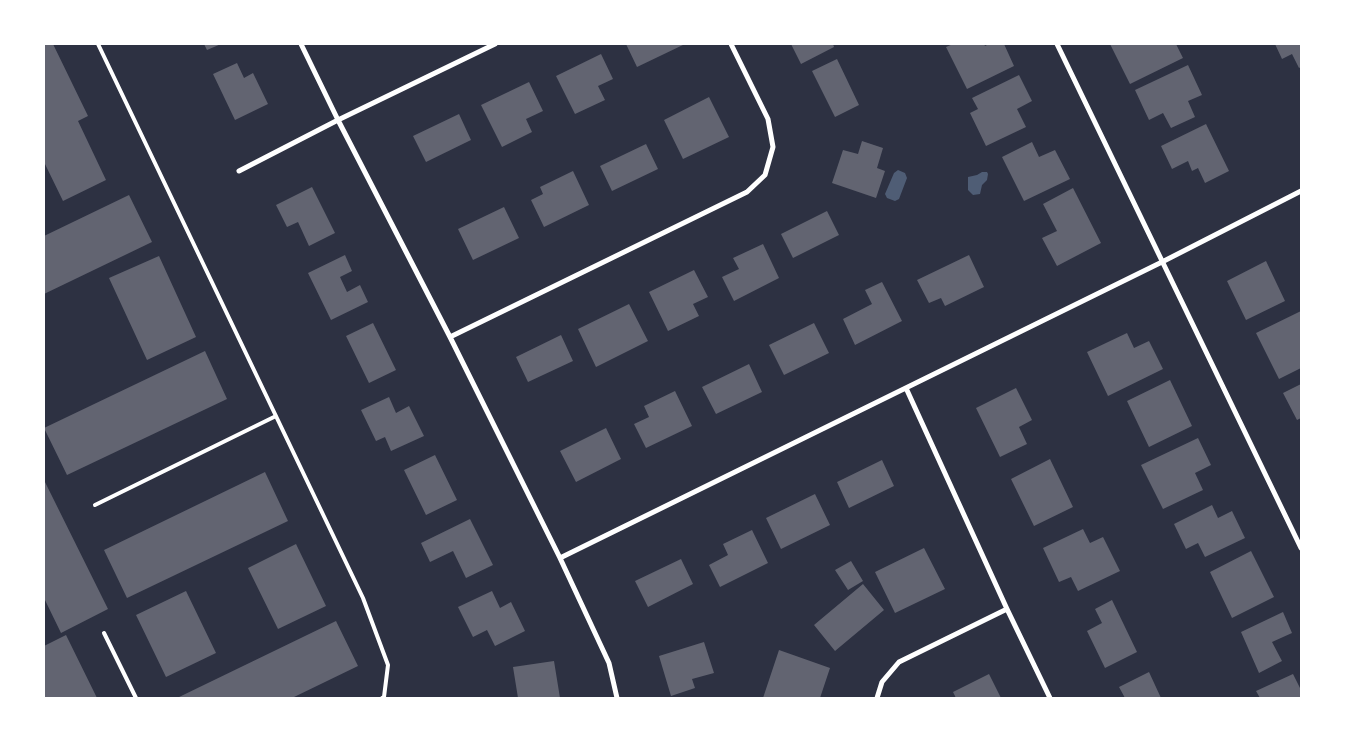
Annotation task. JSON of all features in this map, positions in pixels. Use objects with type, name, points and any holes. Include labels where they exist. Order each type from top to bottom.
[{"type":"street","points":[[300,44],[450,337],[560,558],[609,663],[617,698]]},
{"type":"street","points":[[239,171],[338,120],[495,44]]},
{"type":"street","points":[[450,337],[747,192],[765,175],[773,147],[768,120],[731,44]]},
{"type":"street","points":[[1057,44],[1301,548]]},
{"type":"street","points":[[560,558],[1162,262],[1301,191]]},
{"type":"street","points":[[906,388],[1007,609],[1050,698]]},
{"type":"street","points":[[876,698],[882,682],[899,662],[1007,609]]},
{"type":"lane","points":[[98,44],[364,598],[388,665],[384,697],[382,698]]},
{"type":"lane","points":[[95,505],[276,416]]},
{"type":"lane","points":[[104,633],[136,698]]},
{"type":"water","points":[[898,170],[905,173],[907,178],[899,199],[895,201],[887,198],[885,194],[894,173]]},
{"type":"water","points":[[987,172],[987,180],[982,185],[980,194],[973,195],[968,190],[968,177]]},
{"type":"building","points":[[44,44],[53,44],[88,116],[78,121],[106,180],[63,201],[44,162]]},
{"type":"building","points":[[204,44],[221,44],[207,50]]},
{"type":"building","points":[[626,44],[685,44],[637,67]]},
{"type":"building","points":[[791,44],[833,44],[834,47],[801,64]]},
{"type":"building","points":[[953,44],[984,44],[985,46],[989,44],[1004,44],[1014,66],[967,89],[946,47]]},
{"type":"building","points":[[1110,44],[1176,44],[1183,58],[1130,84]]},
{"type":"building","points":[[1275,44],[1301,44],[1301,67],[1299,68],[1292,54],[1282,59]]},
{"type":"building","points":[[601,54],[613,79],[598,86],[605,100],[575,114],[556,76]]},
{"type":"building","points":[[837,59],[859,105],[835,117],[812,71]]},
{"type":"building","points":[[237,63],[244,78],[253,73],[268,104],[235,120],[213,74]]},
{"type":"building","points":[[1188,65],[1202,95],[1188,101],[1195,117],[1171,128],[1163,113],[1149,120],[1135,90]]},
{"type":"building","points":[[1019,75],[1032,101],[1017,109],[1026,127],[986,146],[970,113],[978,109],[972,98]]},
{"type":"building","points":[[529,82],[543,111],[526,119],[532,132],[502,147],[481,105]]},
{"type":"building","points":[[709,97],[729,137],[683,159],[664,120]]},
{"type":"building","points":[[459,114],[471,140],[426,162],[413,136]]},
{"type":"building","points":[[1206,124],[1229,171],[1205,183],[1198,168],[1192,171],[1188,161],[1172,169],[1161,146]]},
{"type":"building","points":[[862,141],[883,148],[877,168],[885,171],[876,198],[832,183],[843,150],[858,154]]},
{"type":"building","points":[[1032,142],[1039,157],[1055,150],[1070,179],[1024,201],[1002,157]]},
{"type":"building","points":[[646,144],[658,169],[612,191],[600,166]]},
{"type":"building","points":[[573,171],[589,205],[544,227],[531,200],[543,194],[540,187]]},
{"type":"building","points":[[312,187],[335,233],[309,246],[298,222],[287,227],[276,205]]},
{"type":"building","points":[[1073,188],[1101,243],[1057,266],[1042,238],[1057,231],[1043,204]]},
{"type":"building","points":[[129,195],[152,242],[44,294],[44,236]]},
{"type":"building","points":[[504,207],[519,238],[473,260],[458,229]]},
{"type":"building","points":[[827,211],[839,235],[793,258],[781,234]]},
{"type":"building","points":[[763,244],[779,278],[734,301],[722,277],[739,269],[733,258]]},
{"type":"building","points":[[345,255],[352,271],[340,277],[347,292],[360,285],[368,302],[331,320],[308,273]]},
{"type":"building","points":[[969,255],[984,287],[945,306],[941,298],[929,303],[917,280]]},
{"type":"building","points":[[159,256],[196,337],[147,360],[109,278]]},
{"type":"building","points":[[1266,261],[1285,301],[1246,320],[1227,281]]},
{"type":"building","points":[[694,270],[708,297],[693,304],[699,316],[668,331],[649,292]]},
{"type":"building","points":[[882,282],[902,321],[855,345],[843,319],[872,304],[865,290]]},
{"type":"building","points":[[629,304],[648,341],[596,367],[578,329]]},
{"type":"building","points":[[1301,311],[1301,368],[1279,379],[1256,333]]},
{"type":"building","points":[[373,323],[396,370],[369,383],[346,336]]},
{"type":"building","points":[[814,323],[829,353],[784,375],[769,345]]},
{"type":"building","points":[[1127,333],[1134,348],[1149,341],[1163,369],[1108,396],[1087,352]]},
{"type":"building","points":[[561,335],[573,361],[528,382],[516,357]]},
{"type":"building","points":[[205,351],[227,399],[67,475],[44,428]]},
{"type":"building","points":[[749,364],[762,392],[716,414],[702,387]]},
{"type":"building","points":[[1170,380],[1192,426],[1149,447],[1127,401]]},
{"type":"building","points":[[1301,384],[1301,418],[1297,420],[1283,393]]},
{"type":"building","points":[[1016,388],[1032,420],[1019,427],[1027,444],[1000,457],[976,408]]},
{"type":"building","points":[[675,391],[692,426],[646,448],[634,424],[649,417],[644,406]]},
{"type":"building","points":[[389,397],[396,413],[409,406],[424,436],[391,451],[385,437],[376,441],[361,410]]},
{"type":"building","points":[[606,428],[621,459],[576,482],[560,451]]},
{"type":"building","points":[[1198,438],[1211,465],[1195,473],[1203,490],[1163,509],[1141,465]]},
{"type":"building","points":[[435,455],[457,500],[426,515],[404,470]]},
{"type":"building","points":[[1050,459],[1073,507],[1034,526],[1011,479]]},
{"type":"building","points":[[882,460],[894,486],[849,508],[837,482]]},
{"type":"building","points":[[265,472],[288,521],[127,598],[104,550]]},
{"type":"building","points":[[44,480],[108,609],[61,633],[44,598]]},
{"type":"building","points":[[815,494],[830,525],[781,549],[766,518]]},
{"type":"building","points":[[1212,505],[1218,518],[1232,511],[1245,538],[1205,557],[1198,543],[1186,549],[1174,524]]},
{"type":"building","points":[[470,519],[493,565],[466,578],[453,551],[430,562],[421,543]]},
{"type":"building","points":[[1083,529],[1090,543],[1103,537],[1120,571],[1078,591],[1071,577],[1059,582],[1043,548]]},
{"type":"building","points":[[752,530],[768,563],[720,587],[709,565],[728,555],[723,544]]},
{"type":"building","points":[[296,544],[326,606],[278,629],[248,568]]},
{"type":"building","points":[[924,548],[945,589],[895,613],[875,572]]},
{"type":"building","points":[[1251,551],[1274,597],[1232,618],[1210,572]]},
{"type":"building","points":[[681,559],[693,584],[648,607],[635,581]]},
{"type":"building","points":[[851,561],[863,581],[848,590],[835,570]]},
{"type":"building","points":[[863,584],[884,610],[835,651],[814,625]]},
{"type":"building","points":[[186,591],[216,653],[166,677],[136,615]]},
{"type":"building","points":[[492,591],[500,608],[511,602],[525,631],[495,646],[487,630],[473,637],[458,607]]},
{"type":"building","points":[[1112,600],[1137,652],[1105,668],[1087,631],[1102,623],[1095,609]]},
{"type":"building","points":[[1283,612],[1292,633],[1272,642],[1282,661],[1259,673],[1241,632]]},
{"type":"building","points":[[336,621],[358,666],[292,698],[177,698]]},
{"type":"building","points":[[66,635],[97,698],[44,698],[44,646]]},
{"type":"building","points":[[704,642],[714,673],[692,679],[695,688],[671,696],[659,656]]},
{"type":"building","points":[[779,650],[830,668],[820,698],[763,698]]},
{"type":"building","points":[[554,661],[560,698],[518,698],[513,667]]},
{"type":"building","points":[[1149,672],[1161,698],[1125,698],[1119,687]]},
{"type":"building","points":[[989,674],[1001,698],[956,698],[953,692]]},
{"type":"building","points":[[1293,674],[1301,690],[1301,698],[1260,698],[1256,691]]}]
